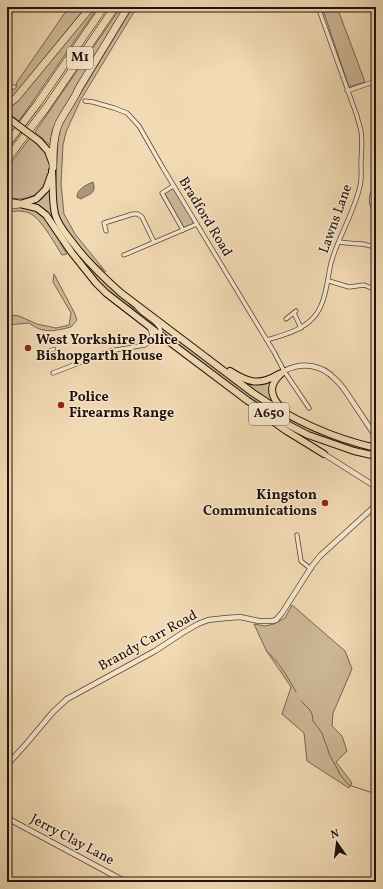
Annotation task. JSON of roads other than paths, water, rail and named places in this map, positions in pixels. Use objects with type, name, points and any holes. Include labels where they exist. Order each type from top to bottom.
[{"type":"highway","points":[[7,106],[16,98],[91,7]]},
{"type":"highway","name":"M1","points":[[7,144],[38,103],[104,7]]},
{"type":"highway","name":"M1","points":[[7,159],[46,108],[115,7]]},
{"type":"highway","points":[[7,206],[36,199],[48,187],[52,169],[55,138],[60,122],[128,7]]},
{"type":"highway","name":"A650","points":[[8,118],[39,141],[48,151],[51,158],[54,208],[57,219],[61,227],[90,264],[103,277],[133,302],[253,393],[284,413],[310,427],[332,436],[356,444],[376,448]]},
{"type":"highway","name":"A650","points":[[7,201],[36,208],[44,213],[72,253],[106,293],[248,401],[279,420],[308,435],[354,451],[376,456]]},
{"type":"highway","points":[[216,365],[252,382],[266,381],[284,371]]},
{"type":"highway","points":[[284,371],[275,381],[272,388],[274,399],[280,406],[301,419],[356,444]]},
{"type":"highway","points":[[248,401],[264,416],[324,454]]},
{"type":"street","name":"Lawns Lane","points":[[267,340],[301,328],[313,319],[318,312],[324,296],[331,264],[361,185],[361,132],[357,116],[318,7]]},
{"type":"street","points":[[347,91],[376,81]]},
{"type":"street","points":[[7,86],[14,86]]},
{"type":"street","name":"Bradford Road","points":[[84,101],[93,102],[127,113],[139,126],[173,186],[267,340],[284,371],[309,408]]},
{"type":"street","points":[[376,184],[371,200],[372,207],[376,210]]},
{"type":"street","points":[[173,186],[162,193],[183,230]]},
{"type":"street","points":[[106,231],[104,224],[133,214],[138,214],[142,217],[154,242]]},
{"type":"street","points":[[124,255],[197,224]]},
{"type":"street","points":[[340,242],[376,246]]},
{"type":"street","points":[[328,281],[349,287],[364,285],[376,292]]},
{"type":"street","points":[[53,373],[110,350],[145,345],[159,334],[161,332],[157,324],[139,311],[133,302]]},
{"type":"street","points":[[286,319],[295,312],[301,328]]},
{"type":"street","points":[[149,326],[152,334],[151,341]]},
{"type":"street","points":[[41,354],[54,349]]},
{"type":"street","points":[[284,371],[303,365],[323,370],[330,374],[342,387],[375,436]]},
{"type":"street","points":[[324,454],[376,488]]},
{"type":"street","name":"Brandy Carr Road","points":[[7,764],[53,712],[67,699],[155,651],[198,624],[208,620],[240,617],[266,622],[276,620],[320,556],[376,505]]},
{"type":"street","points":[[297,535],[301,561],[311,569]]},
{"type":"street","name":"Jerry Clay Lane","points":[[7,818],[126,882]]},
{"type":"waterway","points":[[266,651],[279,665],[296,692]]},
{"type":"waterway","points":[[301,701],[310,710],[313,721],[322,733],[330,756],[339,773],[346,782],[349,785],[376,794]]},
{"type":"place","name":"West Yorkshire Police Bishopgarth House","points":[[28,348]]},
{"type":"place","name":"Police Firearms Range","points":[[61,405]]},
{"type":"place","name":"Kingston Communications","points":[[325,503]]}]
